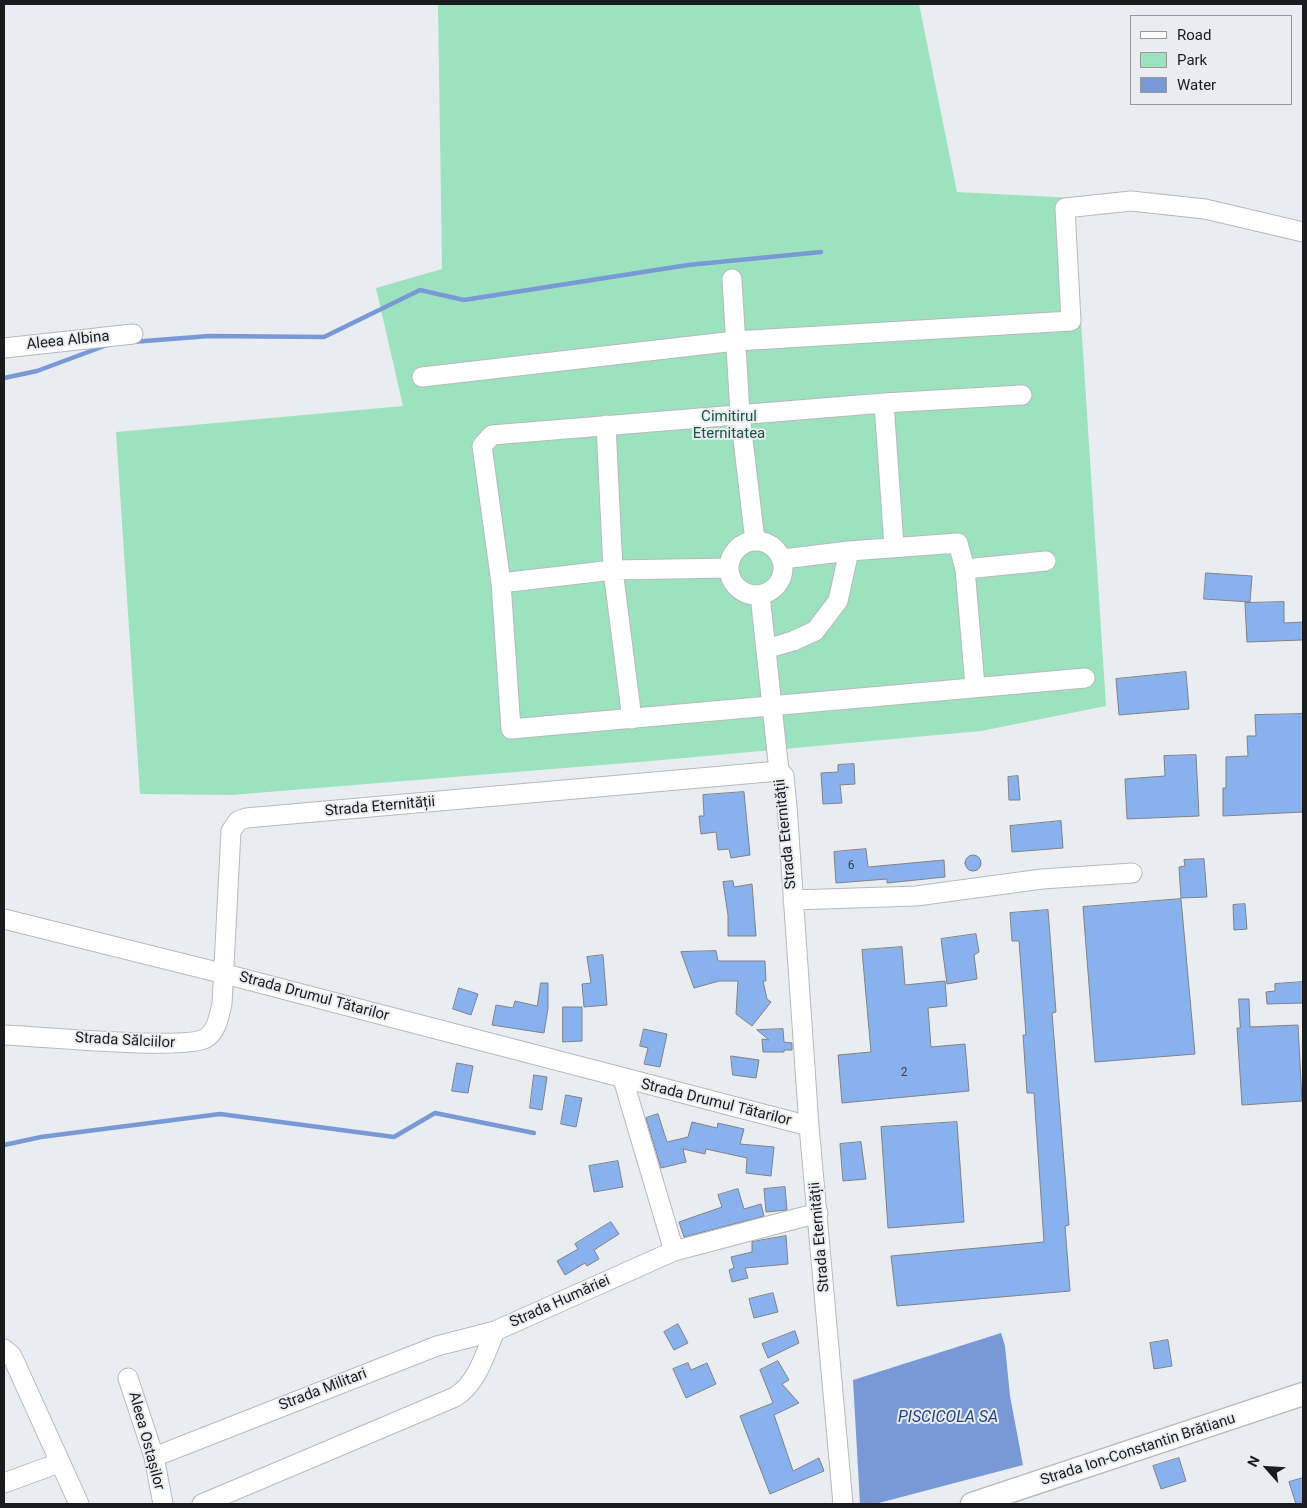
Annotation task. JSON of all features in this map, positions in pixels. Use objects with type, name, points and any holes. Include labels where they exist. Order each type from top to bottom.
[{"type":"main road","name":"Strada Ion-Constantin Brătianu","points":[[972,1504],[1303,1394]]},
{"type":"street","points":[[422,377],[735,341],[1071,321],[1065,208],[1140,202],[1205,209],[1303,232]]},
{"type":"street","points":[[732,279],[740,414],[755,541]]},
{"type":"street","name":"Aleea Albina","points":[[4,348],[133,334]]},
{"type":"street","points":[[1022,395],[884,403],[492,435],[482,446],[501,583],[511,729],[632,719],[772,704],[1084,678]]},
{"type":"street","points":[[884,403],[894,546]]},
{"type":"street","points":[[606,426],[613,570],[632,719]]},
{"type":"street","points":[[755,541],[772,546],[782,559],[783,577],[772,591],[760,595],[746,594],[732,582],[729,568],[732,555],[738,548],[755,541]]},
{"type":"street","points":[[782,559],[894,546],[958,542],[965,569],[975,686]]},
{"type":"street","points":[[766,649],[793,641],[815,631],[838,601],[849,551]]},
{"type":"street","points":[[965,569],[1046,561]]},
{"type":"street","points":[[501,583],[613,570],[729,568]]},
{"type":"street","points":[[760,595],[779,771]]},
{"type":"street","name":"Strada Eternității","points":[[225,974],[231,831],[238,821],[246,818],[779,771],[784,776],[809,1126],[843,1504]]},
{"type":"street","points":[[793,900],[916,896],[1042,879],[1132,873]]},
{"type":"street","name":"Strada Drumul Tătarilor","points":[[4,919],[225,974],[809,1126]]},
{"type":"street","name":"Strada Sălciilor","points":[[4,1035],[175,1045],[205,1039],[214,1030],[222,1004],[225,974]]},
{"type":"street","name":"Strada Drumul Tătarilor","points":[[623,1079],[674,1252]]},
{"type":"street","name":"Strada Humăriei","points":[[202,1504],[455,1397],[465,1391],[473,1380],[495,1331],[674,1252],[818,1213]]},
{"type":"street","name":"Strada Militari","points":[[154,1457],[437,1346],[495,1331]]},
{"type":"street","points":[[4,1349],[12,1356],[79,1504]]},
{"type":"street","name":"Aleea Ostașilor","points":[[128,1378],[154,1457],[163,1504]]},
{"type":"street","points":[[4,1483],[59,1463]]},
{"type":"green space","name":"Cimitirul Eternitatea","points":[[438,4],[919,4],[957,192],[1073,198],[1106,706],[981,731],[651,761],[231,795],[140,794],[116,432],[403,406],[376,288],[442,269]]},
{"type":"water","name":"PISCICOLA SA","points":[[1001,1333],[1005,1346],[1010,1396],[1023,1465],[875,1504],[860,1504],[853,1380]]},
{"type":"building","points":[[1206,573],[1252,576],[1250,602],[1204,599]]},
{"type":"building","points":[[1284,602],[1284,623],[1303,622],[1303,640],[1247,642],[1245,603]]},
{"type":"building","points":[[1186,672],[1189,709],[1119,715],[1116,679]]},
{"type":"building","points":[[1303,714],[1303,812],[1223,816],[1223,788],[1226,788],[1226,757],[1248,756],[1247,736],[1256,736],[1255,715]]},
{"type":"building","points":[[1196,755],[1199,816],[1127,819],[1125,779],[1165,776],[1164,756]]},
{"type":"building","points":[[854,764],[855,784],[840,785],[842,803],[823,804],[821,773],[838,772],[838,765]]},
{"type":"building","points":[[1018,776],[1020,800],[1009,800],[1008,777]]},
{"type":"building","points":[[744,792],[750,855],[731,858],[729,849],[718,850],[716,832],[701,834],[699,816],[704,816],[703,795]]},
{"type":"building","points":[[1061,821],[1063,848],[1012,852],[1010,826]]},
{"type":"building","points":[[866,849],[868,867],[944,860],[945,877],[887,883],[887,879],[836,883],[834,852]]},
{"type":"building","points":[[970,855],[976,855],[981,860],[979,869],[970,871],[965,866],[965,860]]},
{"type":"building","points":[[1204,859],[1207,897],[1181,898],[1179,867],[1185,866],[1184,860]]},
{"type":"building","points":[[733,881],[734,887],[752,884],[756,936],[728,936],[728,915],[723,882]]},
{"type":"building","points":[[1181,899],[1195,1054],[1095,1062],[1083,907]]},
{"type":"building","points":[[1245,904],[1247,929],[1234,930],[1233,905]]},
{"type":"building","points":[[1048,910],[1056,1012],[1052,1013],[1069,1225],[1065,1226],[1070,1291],[897,1306],[891,1256],[1044,1242],[1034,1093],[1027,1093],[1023,1035],[1026,1035],[1019,941],[1012,941],[1010,913]]},
{"type":"building","points":[[976,934],[979,952],[974,955],[977,979],[947,984],[941,939]]},
{"type":"building","points":[[902,947],[905,985],[945,981],[947,1006],[928,1008],[931,1047],[965,1044],[969,1091],[842,1103],[838,1055],[871,1052],[862,950]]},
{"type":"building","points":[[716,951],[718,961],[765,961],[766,981],[763,981],[767,999],[771,1002],[752,1026],[736,1014],[738,981],[719,981],[694,988],[681,952]]},
{"type":"building","points":[[603,955],[607,1005],[584,1007],[582,984],[591,983],[587,957]]},
{"type":"building","points":[[1303,982],[1303,1003],[1267,1004],[1266,992],[1275,991],[1275,984]]},
{"type":"building","points":[[541,983],[548,983],[548,1008],[544,1033],[492,1025],[496,1005],[513,1008],[515,1001],[537,1006]]},
{"type":"building","points":[[459,988],[478,994],[471,1015],[453,1009]]},
{"type":"building","points":[[1239,999],[1249,999],[1250,1027],[1298,1025],[1302,1101],[1242,1105],[1237,1028],[1240,1028]]},
{"type":"building","points":[[563,1007],[582,1007],[582,1041],[563,1042]]},
{"type":"building","points":[[644,1029],[667,1034],[660,1067],[644,1064],[648,1048],[640,1046]]},
{"type":"building","points":[[783,1029],[784,1042],[792,1043],[792,1050],[763,1052],[762,1039],[769,1040],[757,1030]]},
{"type":"building","points":[[731,1056],[759,1060],[756,1078],[733,1075]]},
{"type":"building","points":[[457,1063],[473,1066],[468,1093],[452,1091]]},
{"type":"building","points":[[534,1075],[547,1077],[542,1110],[530,1108]]},
{"type":"building","points":[[566,1095],[582,1098],[576,1127],[561,1124]]},
{"type":"building","points":[[658,1114],[667,1142],[688,1137],[692,1122],[717,1128],[718,1123],[744,1129],[740,1144],[774,1147],[771,1176],[746,1173],[747,1158],[706,1149],[705,1154],[683,1149],[686,1162],[661,1168],[646,1118]]},
{"type":"building","points":[[957,1122],[964,1222],[888,1228],[881,1127]]},
{"type":"building","points":[[861,1142],[866,1179],[843,1181],[840,1144]]},
{"type":"building","points":[[618,1161],[623,1187],[594,1192],[589,1166]]},
{"type":"building","points":[[785,1187],[787,1210],[766,1212],[764,1189]]},
{"type":"building","points":[[738,1189],[744,1209],[761,1204],[764,1216],[684,1237],[679,1222],[722,1207],[718,1195]]},
{"type":"building","points":[[611,1222],[619,1234],[594,1250],[599,1259],[587,1266],[585,1263],[565,1275],[557,1261],[578,1249],[575,1244]]},
{"type":"building","points":[[786,1236],[788,1264],[745,1268],[748,1278],[732,1282],[729,1270],[734,1268],[731,1257],[752,1252],[752,1242]]},
{"type":"building","points":[[773,1293],[778,1312],[754,1318],[749,1299]]},
{"type":"building","points":[[678,1324],[688,1343],[674,1350],[664,1332]]},
{"type":"building","points":[[795,1331],[799,1343],[768,1358],[762,1344]]},
{"type":"building","points":[[1168,1340],[1172,1366],[1154,1369],[1150,1343]]},
{"type":"building","points":[[778,1361],[789,1380],[782,1384],[799,1403],[774,1415],[793,1471],[819,1458],[824,1471],[770,1494],[740,1416],[773,1403],[760,1370]]},
{"type":"building","points":[[688,1363],[691,1370],[707,1363],[716,1384],[686,1398],[673,1369]]},
{"type":"building","points":[[1179,1458],[1186,1481],[1161,1489],[1153,1466]]},
{"type":"building","points":[[1303,1478],[1303,1504],[1296,1504],[1289,1482]]},
{"type":"waterway","points":[[132,342],[209,336],[324,337],[420,290],[464,300],[688,265],[821,252]]},
{"type":"waterway","points":[[4,378],[37,371],[107,345]]},
{"type":"waterway","points":[[4,1145],[41,1137],[220,1114],[394,1137],[435,1113],[534,1133]]}]
